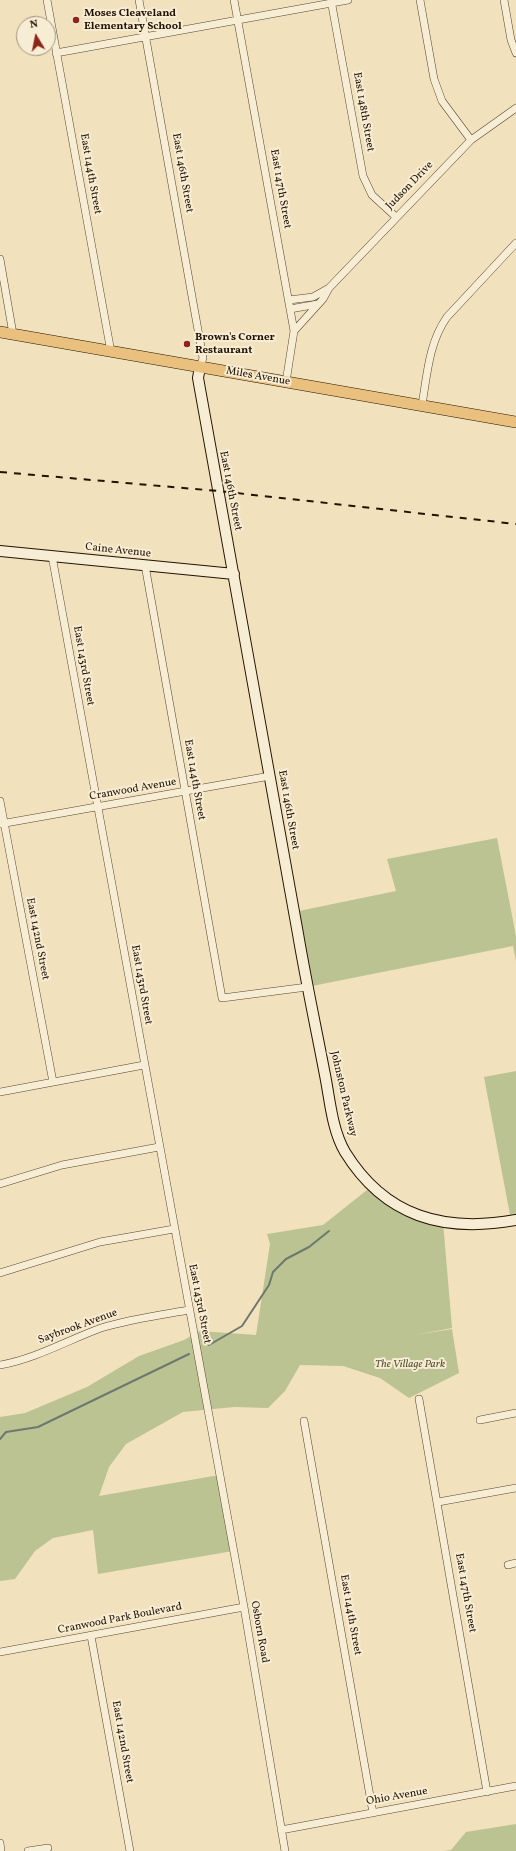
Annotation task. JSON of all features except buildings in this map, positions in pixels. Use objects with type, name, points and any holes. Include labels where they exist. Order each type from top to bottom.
[{"type":"main road","name":"Miles Avenue","points":[[0,332],[516,422]]},
{"type":"street","name":"East 144th Street","points":[[46,0],[49,16]]},
{"type":"street","name":"East 146th Street","points":[[139,0],[203,358],[198,378],[307,987]]},
{"type":"street","name":"East 147th Street","points":[[234,0],[294,331],[286,382]]},
{"type":"street","points":[[56,53],[238,21],[332,1],[348,0]]},
{"type":"street","points":[[420,0],[434,79],[442,101],[471,140]]},
{"type":"street","points":[[504,0],[511,40],[516,53]]},
{"type":"street","name":"East 148th Street","points":[[332,1],[363,176],[372,195],[396,216]]},
{"type":"street","name":"East 144th Street","points":[[56,53],[111,352]]},
{"type":"street","name":"Judson Drive","points":[[294,331],[318,304],[329,288],[396,216],[471,140],[516,108]]},
{"type":"street","points":[[422,405],[431,350],[438,329],[447,317],[516,243]]},
{"type":"street","points":[[0,259],[13,334]]},
{"type":"street","name":"Judson Drive","points":[[289,300],[313,297],[329,288]]},
{"type":"street","points":[[290,309],[318,304]]},
{"type":"street","name":"Caine Avenue","points":[[0,551],[234,574]]},
{"type":"street","name":"East 143rd Street","points":[[52,556],[209,1418]]},
{"type":"street","name":"East 144th Street","points":[[144,565],[222,998],[307,987]]},
{"type":"street","name":"Cranwood Avenue","points":[[2,824],[270,776]]},
{"type":"street","name":"East 142nd Street","points":[[0,801],[2,824],[53,1082]]},
{"type":"street","name":"Johnston Parkway","points":[[307,987],[337,1130],[344,1149],[375,1190],[397,1206],[434,1221],[459,1225],[491,1225],[516,1220]]},
{"type":"street","points":[[0,1092],[144,1065]]},
{"type":"street","points":[[0,1184],[62,1165],[159,1147]]},
{"type":"street","points":[[0,1273],[100,1242],[174,1229]]},
{"type":"street","name":"Saybrook Avenue","points":[[0,1365],[30,1356],[101,1328],[122,1322],[189,1310]]},
{"type":"street","name":"East 147th Street","points":[[419,1399],[487,1792]]},
{"type":"street","points":[[480,1420],[516,1413]]},
{"type":"street","name":"Osborn Road","points":[[209,1418],[244,1607],[284,1851]]},
{"type":"street","name":"East 144th Street","points":[[304,1421],[374,1813]]},
{"type":"street","points":[[438,1502],[516,1488]]},
{"type":"street","points":[[508,1565],[516,1563]]},
{"type":"street","name":"Cranwood Park Boulevard","points":[[0,1652],[244,1607]]},
{"type":"street","name":"East 142nd Street","points":[[91,1636],[130,1851]]},
{"type":"street","name":"Ohio Avenue","points":[[281,1830],[516,1786]]},
{"type":"street","points":[[0,1843],[1,1851]]},
{"type":"street","points":[[28,1851],[48,1848]]},
{"type":"green space","points":[[497,838],[516,936],[516,961],[513,946],[307,987],[294,912],[396,891],[387,859]]},
{"type":"green space","points":[[516,1071],[516,1214],[510,1215],[484,1077]]},
{"type":"green space","name":"The Village Park","points":[[372,1186],[375,1190],[443,1222],[452,1328],[415,1335],[452,1329],[459,1373],[409,1398],[380,1378],[343,1366],[300,1365],[285,1391],[268,1408],[234,1407],[183,1412],[126,1444],[109,1467],[99,1496],[219,1475],[233,1551],[98,1574],[93,1530],[53,1538],[35,1551],[15,1579],[0,1581],[0,1417],[25,1413],[87,1387],[139,1356],[184,1340],[200,1331],[256,1335],[270,1244],[267,1234],[323,1225]]},
{"type":"green space","points":[[516,1824],[516,1851],[444,1851],[451,1850],[466,1832]]},
{"type":"waterway","points":[[209,1345],[242,1326],[269,1285],[273,1272],[286,1259],[309,1247],[329,1231]]},
{"type":"waterway","points":[[0,1439],[6,1432],[38,1427],[189,1354]]},
{"type":"railway","points":[[0,472],[218,491],[516,524]]},
{"type":"place","name":"Moses Cleaveland Elementary School","points":[[76,20]]},
{"type":"place","name":"Brown's Corner Restaurant","points":[[187,344]]}]
